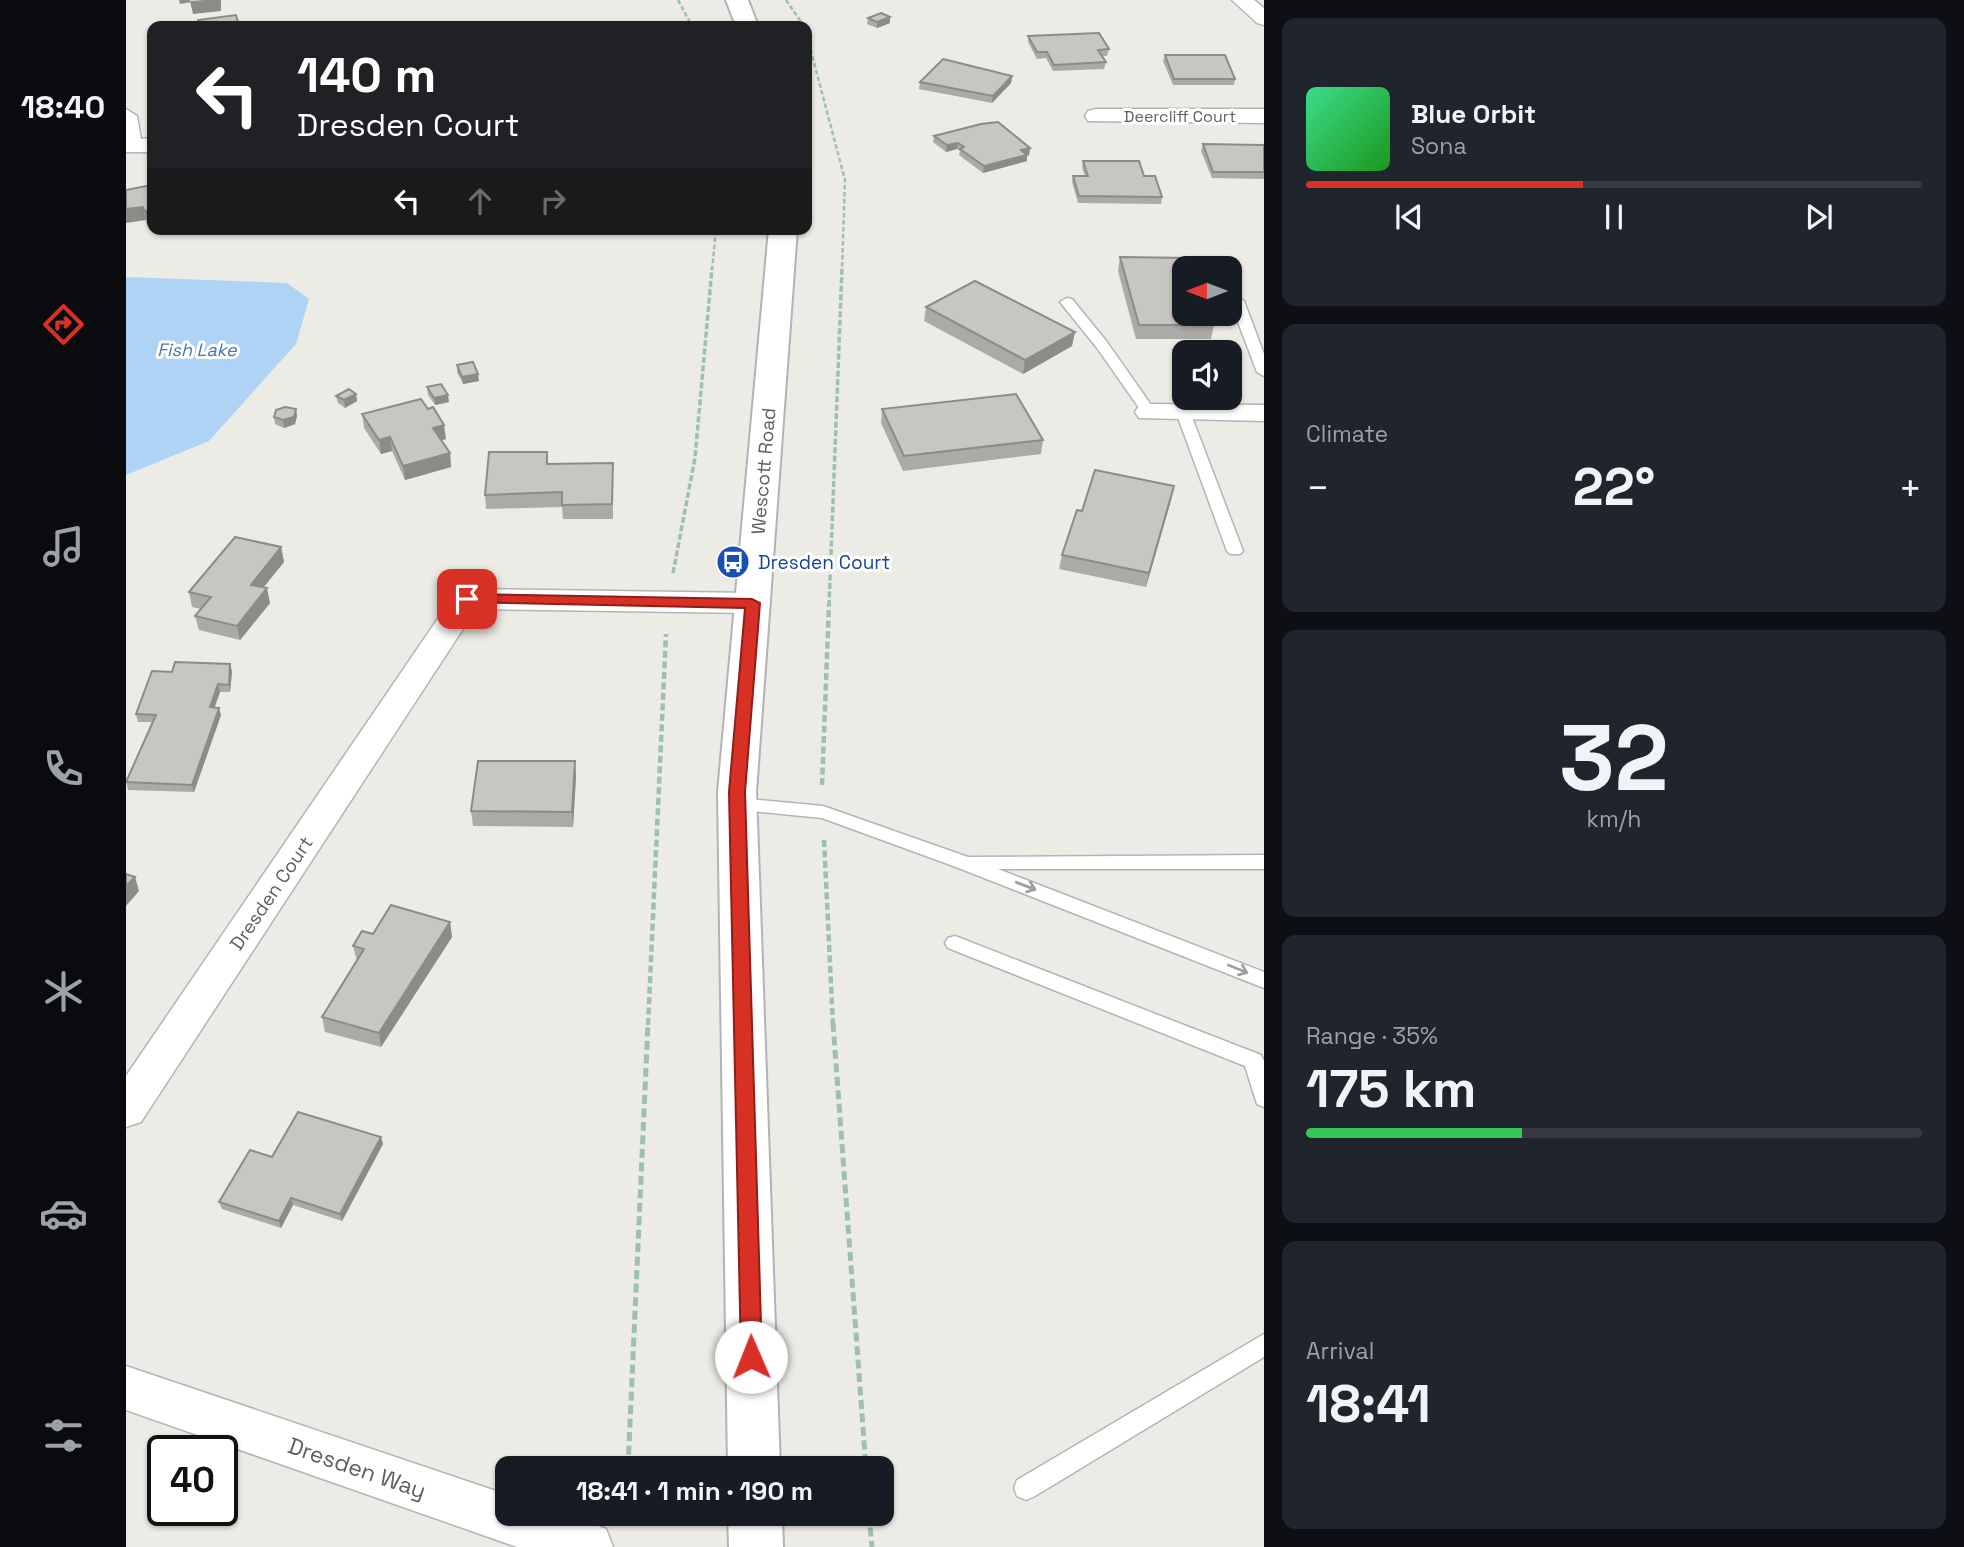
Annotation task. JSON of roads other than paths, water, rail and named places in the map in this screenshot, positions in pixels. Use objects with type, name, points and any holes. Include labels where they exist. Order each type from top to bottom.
[{"type":"street","points":[[737,0],[745,21]]},
{"type":"street","points":[[1242,0],[1264,19]]},
{"type":"street","points":[[126,116],[131,146],[147,145]]},
{"type":"street","name":"Deercliff Court","points":[[1096,116],[1264,116]]},
{"type":"street","name":"Wescott Road","points":[[754,1456],[737,804],[783,235]]},
{"type":"street","points":[[1149,412],[1264,413]]},
{"type":"street","name":"Dresden Court","points":[[126,1110],[467,599],[752,603]]},
{"type":"street","name":"Dresden Way","points":[[126,1388],[588,1547]]},
{"type":"street","points":[[755,1526],[756,1547]]},
{"type":"lane","points":[[1067,302],[1149,412]]},
{"type":"lane","points":[[1242,314],[1264,372]]},
{"type":"lane","points":[[1183,412],[1234,551]]},
{"type":"lane","points":[[737,804],[823,812],[962,862],[1264,980]]},
{"type":"lane","points":[[962,862],[1264,862]]},
{"type":"lane","points":[[955,943],[1254,1061],[1264,1098]]},
{"type":"lane","points":[[1026,1488],[1264,1345]]},
{"type":"water","name":"Fish Lake","points":[[126,277],[287,283],[309,299],[296,344],[209,441],[126,475]]},
{"type":"place","name":"Dresden Court","points":[[733,562]]}]
